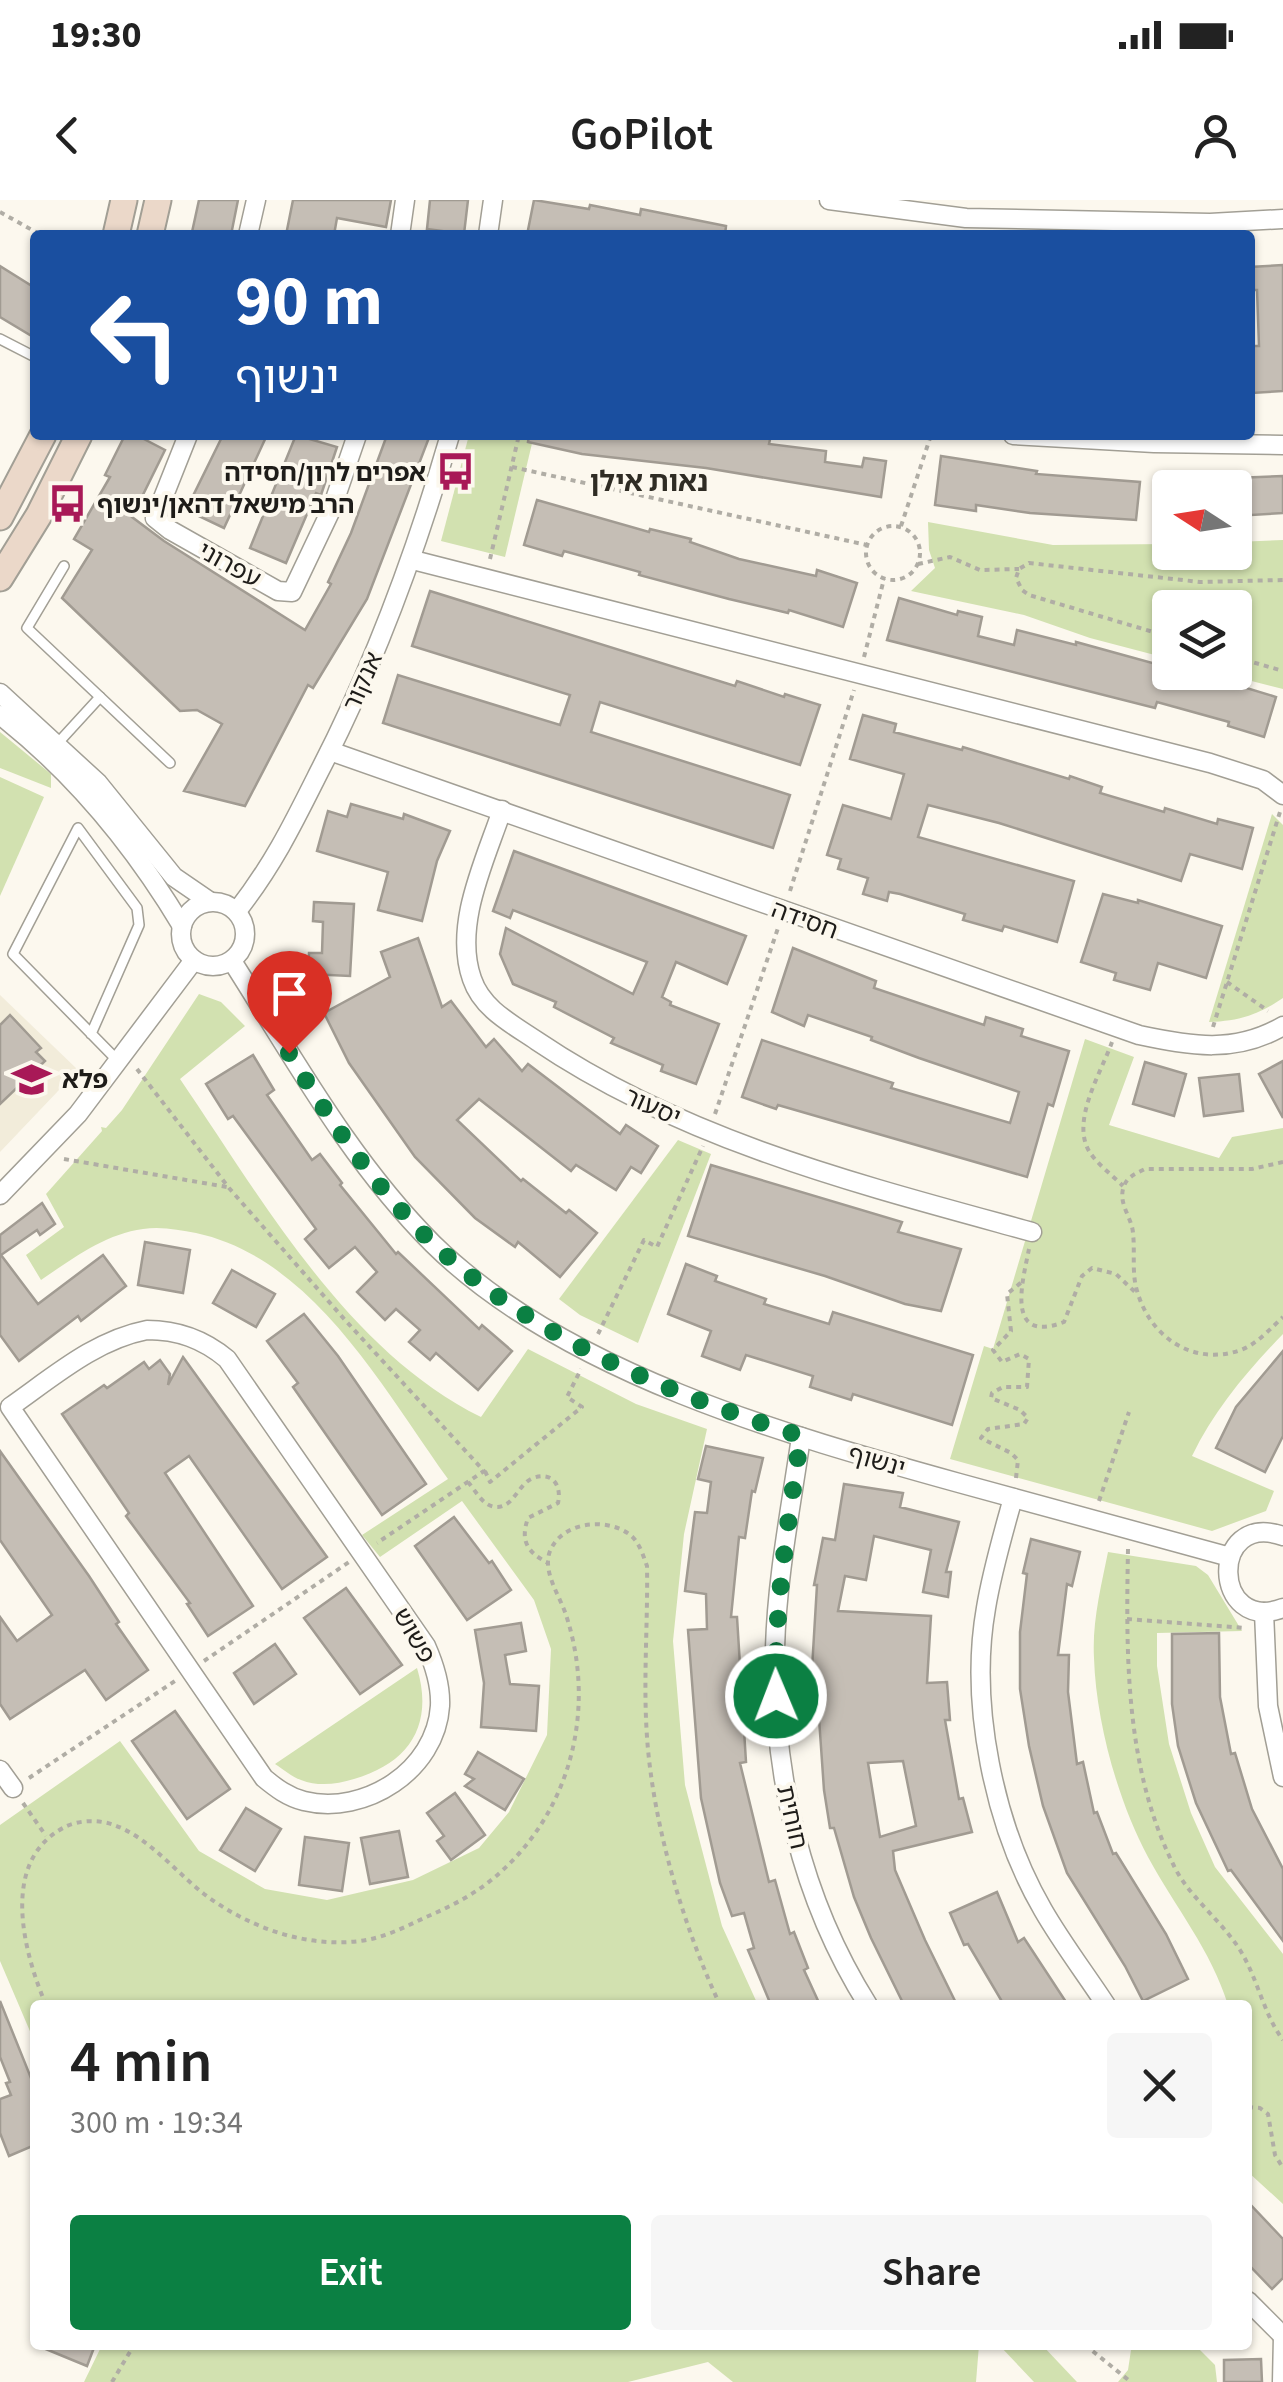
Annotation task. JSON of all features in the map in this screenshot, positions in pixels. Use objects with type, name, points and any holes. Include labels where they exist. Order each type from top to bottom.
[{"type":"street","points":[[117,230],[124,200]]},
{"type":"street","points":[[151,230],[158,200]]},
{"type":"street","points":[[249,230],[256,200]]},
{"type":"street","points":[[401,230],[406,200]]},
{"type":"street","points":[[489,230],[493,200]]},
{"type":"street","points":[[830,200],[966,218],[1283,220]]},
{"type":"street","points":[[0,517],[40,440]]},
{"type":"street","points":[[0,578],[76,440]]},
{"type":"street","name":"עפרוני","points":[[186,440],[155,518],[278,591],[292,592],[332,508],[355,440]]},
{"type":"street","name":"אנקור","points":[[236,911],[269,870],[330,751],[413,560],[449,440]]},
{"type":"street","points":[[1101,440],[1283,445]]},
{"type":"street","points":[[413,560],[1210,762],[1263,780],[1283,794]]},
{"type":"street","points":[[0,693],[110,798],[167,869],[209,902]]},
{"type":"street","points":[[0,715],[58,766],[113,825],[182,926],[183,945],[194,960],[213,966],[232,960],[246,937],[236,911],[219,902],[191,910],[182,926]]},
{"type":"street","name":"חסידה","points":[[330,751],[1118,1029],[1207,1046],[1242,1044],[1283,1026]]},
{"type":"street","name":"יסעור","points":[[502,810],[472,900],[467,931],[467,955],[479,994],[494,1012],[585,1073],[654,1108],[789,1161],[1032,1232]]},
{"type":"street","points":[[0,1194],[78,1114],[194,960]]},
{"type":"street","name":"ינשוף","points":[[232,960],[321,1105],[407,1216],[468,1274],[546,1327],[644,1378],[801,1436],[1230,1558]]},
{"type":"street","name":"פשוש","points":[[170,1330],[192,1337],[227,1358],[426,1646],[440,1703],[437,1725],[422,1757],[384,1788],[351,1801],[299,1800],[264,1778],[5,1400],[122,1335],[170,1330]]},
{"type":"street","name":"חוחית","points":[[801,1436],[780,1582],[775,1650],[780,1754],[787,1801],[811,1891],[865,2000]]},
{"type":"street","points":[[1013,1498],[985,1611],[983,1640],[984,1714],[994,1786],[1007,1832],[1042,1908],[1103,2000]]},
{"type":"street","points":[[1282,1533],[1257,1533],[1244,1538],[1230,1558],[1227,1577],[1231,1590],[1251,1609],[1271,1616],[1268,1706],[1283,1777]]},
{"type":"street","points":[[0,1770],[13,1788]]},
{"type":"street","points":[[1252,2305],[1283,2336],[1282,2382]]},
{"type":"lane","points":[[0,339],[30,355]]},
{"type":"lane","points":[[64,566],[27,628],[170,763]]},
{"type":"lane","points":[[57,744],[100,697]]},
{"type":"lane","points":[[91,1034],[139,925],[137,908],[78,828],[13,954],[119,1063]]},
{"type":"path","points":[[0,212],[32,230]]},
{"type":"path","points":[[486,578],[518,440]]},
{"type":"path","points":[[901,528],[929,440]]},
{"type":"path","points":[[512,467],[867,545]]},
{"type":"path","points":[[918,564],[916,539],[901,528],[882,528],[867,545],[869,568],[884,580],[905,578],[918,564],[950,557],[980,570],[1019,569],[1028,563],[1200,582],[1283,580]]},
{"type":"path","points":[[1019,569],[1016,578],[1029,595],[1152,632]]},
{"type":"path","points":[[484,1470],[490,1482],[582,1407],[567,1397],[644,1240],[657,1247],[710,1130],[860,673],[884,580]]},
{"type":"path","points":[[1252,662],[1283,671]]},
{"type":"path","points":[[1207,1046],[1283,804]]},
{"type":"path","points":[[1227,982],[1269,1012]]},
{"type":"path","points":[[1118,1029],[1086,1110],[1082,1134],[1090,1153],[1124,1186]]},
{"type":"path","points":[[40,1154],[230,1188]]},
{"type":"path","points":[[1283,1162],[1252,1169],[1145,1169],[1132,1175],[1124,1186],[1122,1202],[1133,1228],[1143,1308],[1160,1332],[1179,1349],[1218,1356],[1244,1349],[1283,1316]]},
{"type":"path","points":[[1032,1232],[1019,1303],[1023,1314],[1034,1324],[1052,1326],[1064,1322],[1082,1276],[1092,1268],[1116,1274],[1139,1295]]},
{"type":"path","points":[[1013,1498],[1018,1460],[981,1438],[988,1430],[1024,1424],[1028,1418],[1020,1410],[991,1398],[992,1393],[1003,1387],[1026,1387],[1030,1358],[1020,1354],[1002,1362],[993,1350],[1011,1331],[1007,1294],[1023,1280]]},
{"type":"path","points":[[1092,1520],[1129,1412]]},
{"type":"path","points":[[468,1482],[484,1503],[496,1507],[508,1504],[526,1482],[536,1477],[549,1477],[557,1482],[561,1492],[558,1503],[528,1518],[524,1530],[524,1541],[531,1554],[548,1563]]},
{"type":"path","points":[[44,2000],[26,1952],[21,1894],[34,1854],[46,1836],[72,1823],[114,1825],[143,1842],[219,1905],[292,1938],[325,1942],[386,1935],[479,1890],[512,1864],[545,1824],[564,1782],[580,1707],[574,1644],[548,1563],[558,1538],[578,1526],[610,1526],[630,1534],[647,1566],[647,1741],[672,1870],[690,1930],[718,2000]]},
{"type":"path","points":[[1129,1530],[1127,1619],[1134,1745],[1157,1826],[1176,1870],[1218,1920],[1253,1971],[1283,2040]]},
{"type":"path","points":[[1127,1619],[1271,1616]]},
{"type":"path","points":[[13,1788],[46,1836]]},
{"type":"path","points":[[1252,2107],[1268,2114],[1275,2155],[1283,2168]]},
{"type":"path","points":[[112,2382],[131,2350]]},
{"type":"path","points":[[1092,2350],[1131,2382]]},
{"type":"shaded area","points":[[0,995],[78,1070],[0,1152]]},
{"type":"green space","points":[[468,440],[533,440],[505,557],[441,541]]},
{"type":"green space","points":[[928,522],[1053,545],[1152,544],[1152,570],[1252,570],[1252,541],[1283,540],[1283,689],[1252,681],[1252,590],[1152,590],[1152,654],[1024,615],[911,591],[935,568],[929,550]]},
{"type":"green space","points":[[0,732],[51,774],[51,788],[0,768]]},
{"type":"green space","points":[[0,777],[44,797],[0,896]]},
{"type":"green space","points":[[1272,814],[1283,825],[1283,998],[1248,1016],[1209,1022]]},
{"type":"green space","points":[[199,994],[221,1002],[245,1026],[180,1079],[311,1268],[348,1313],[389,1353],[433,1388],[481,1417],[528,1349],[636,1404],[707,1429],[684,1534],[673,1641],[685,1785],[722,1926],[756,2000],[30,2000],[30,2031],[0,1961],[0,1825],[120,1741],[199,1851],[265,1889],[327,1900],[413,1880],[479,1848],[509,1812],[547,1735],[551,1649],[534,1600],[462,1501],[380,1557],[362,1535],[448,1479],[371,1368],[310,1298],[276,1269],[238,1247],[196,1233],[163,1228],[115,1236],[41,1280],[26,1255],[64,1227],[46,1194],[102,1131],[101,1127],[106,1128]]},
{"type":"green space","points":[[1085,1039],[1134,1057],[1109,1125],[1219,1158],[1232,1137],[1283,1128],[1283,1334],[1233,1391],[1192,1456],[1274,1491],[1266,1511],[1212,1531],[950,1459],[984,1346],[993,1349]]},
{"type":"green space","points":[[678,1140],[711,1154],[638,1343],[580,1315],[559,1299]]},
{"type":"green space","points":[[1108,1552],[1196,1566],[1208,1575],[1242,1631],[1157,1633],[1157,1666],[1169,1744],[1191,1813],[1215,1867],[1283,1954],[1283,2204],[1252,2176],[1252,2000],[1226,2000],[1202,1947],[1137,1835],[1110,1760],[1096,1683],[1098,1605]]},
{"type":"green space","points":[[417,1668],[422,1707],[419,1724],[413,1739],[390,1763],[354,1779],[321,1784],[298,1779],[275,1764]]},
{"type":"green space","points":[[100,2350],[979,2350],[976,2382],[733,2382],[708,2362],[628,2382],[84,2382]]},
{"type":"green space","points":[[1004,2350],[1047,2350],[1077,2382],[1034,2382]]},
{"type":"green space","points":[[1131,2350],[1200,2350],[1215,2365],[1217,2382],[1118,2382],[1128,2370]]},
{"type":"building","points":[[199,200],[238,200],[232,230],[192,230]]},
{"type":"building","points":[[293,200],[391,200],[386,227],[337,218],[335,230],[287,230]]},
{"type":"building","points":[[430,200],[468,200],[464,230],[427,229]]},
{"type":"building","points":[[534,200],[640,215],[641,209],[726,226],[726,230],[528,230]]},
{"type":"building","points":[[1283,265],[1283,391],[1255,393],[1255,346],[1259,346],[1255,267]]},
{"type":"building","points":[[0,266],[30,285],[30,335],[0,317]]},
{"type":"building","points":[[122,440],[146,440],[165,450],[132,517],[305,630],[331,584],[328,582],[351,533],[385,440],[428,440],[367,599],[313,688],[308,685],[245,806],[184,791],[222,724],[197,710],[180,711],[62,598],[92,550],[74,539],[110,477],[105,475]]},
{"type":"building","points":[[221,440],[265,440],[224,528],[186,510]]},
{"type":"building","points":[[294,440],[313,440],[337,447],[321,495],[316,493],[286,563],[250,548]]},
{"type":"building","points":[[770,440],[769,444],[826,451],[825,462],[862,467],[864,458],[886,461],[881,497],[706,468],[582,454],[528,442]]},
{"type":"building","points":[[941,456],[1037,471],[1036,474],[1140,482],[1136,520],[976,505],[976,511],[935,505]]},
{"type":"building","points":[[1283,476],[1283,513],[1252,515],[1252,477]]},
{"type":"building","points":[[537,500],[649,532],[650,529],[691,539],[690,542],[739,559],[816,576],[817,570],[857,583],[843,627],[789,610],[788,613],[639,575],[640,572],[564,551],[562,556],[524,545]]},
{"type":"building","points":[[430,591],[735,686],[737,681],[820,705],[800,765],[600,702],[591,732],[790,795],[773,848],[383,723],[398,675],[560,725],[570,695],[412,646]]},
{"type":"building","points":[[899,598],[957,615],[958,611],[982,617],[978,636],[1014,645],[1017,630],[1152,663],[1152,690],[1252,690],[1276,697],[1264,737],[1228,726],[1229,722],[1157,702],[1155,708],[887,640]]},
{"type":"building","points":[[863,715],[896,724],[894,732],[962,750],[963,747],[1069,779],[1070,776],[1102,787],[1100,793],[1164,812],[1165,808],[1217,824],[1218,819],[1253,828],[1242,869],[1190,854],[1181,881],[999,823],[928,805],[918,837],[1074,881],[1057,942],[1004,926],[1002,931],[963,920],[965,914],[900,894],[889,892],[887,901],[863,894],[868,878],[838,869],[841,859],[827,855],[843,805],[891,819],[904,774],[850,759]]},
{"type":"building","points":[[351,804],[403,819],[404,814],[450,831],[437,861],[422,921],[378,910],[388,872],[317,851],[328,811],[347,817]]},
{"type":"building","points":[[514,851],[746,936],[727,984],[676,962],[662,997],[670,1005],[719,1024],[696,1084],[661,1071],[663,1065],[611,1043],[614,1038],[554,1007],[556,1002],[513,984],[500,954],[506,928],[633,994],[647,962],[513,910],[510,918],[493,911]]},
{"type":"building","points":[[1103,894],[1138,900],[1222,926],[1206,978],[1158,963],[1150,990],[1114,980],[1116,973],[1081,962]]},
{"type":"building","points":[[314,902],[354,904],[350,976],[308,974],[309,953],[322,953],[323,922],[313,921]]},
{"type":"building","points":[[418,938],[442,1007],[451,1001],[486,1047],[494,1039],[522,1071],[528,1064],[620,1134],[626,1125],[658,1146],[641,1173],[631,1167],[616,1190],[576,1165],[571,1171],[479,1099],[457,1120],[521,1181],[566,1213],[569,1210],[597,1233],[560,1277],[518,1242],[515,1247],[475,1218],[415,1157],[349,1063],[324,1013],[390,977],[381,952]]},
{"type":"building","points":[[793,948],[876,981],[874,988],[984,1025],[986,1017],[1023,1029],[1021,1036],[1069,1051],[1053,1106],[1048,1104],[1027,1177],[742,1097],[762,1040],[893,1083],[891,1088],[1010,1123],[1019,1092],[808,1015],[804,1026],[772,1012]]},
{"type":"building","points":[[10,1015],[41,1048],[36,1052],[45,1061],[0,1104],[0,1025]]},
{"type":"building","points":[[253,1055],[274,1090],[267,1095],[312,1160],[320,1154],[396,1254],[479,1329],[482,1325],[512,1351],[478,1390],[436,1353],[430,1360],[409,1342],[420,1330],[396,1309],[385,1320],[357,1292],[377,1272],[355,1247],[329,1268],[305,1239],[316,1229],[233,1116],[228,1119],[206,1084]]},
{"type":"building","points":[[1283,1061],[1283,1118],[1259,1074]]},
{"type":"building","points":[[1145,1062],[1186,1074],[1174,1116],[1133,1104]]},
{"type":"building","points":[[1239,1074],[1243,1111],[1204,1116],[1199,1078]]},
{"type":"building","points":[[711,1165],[902,1222],[898,1232],[961,1249],[941,1311],[905,1304],[688,1236]]},
{"type":"building","points":[[42,1203],[55,1224],[40,1235],[37,1230],[1,1255],[38,1304],[103,1255],[126,1286],[19,1361],[0,1335],[0,1235]]},
{"type":"building","points":[[145,1242],[190,1250],[183,1293],[138,1285]]},
{"type":"building","points":[[686,1264],[717,1276],[715,1281],[766,1299],[764,1304],[829,1324],[833,1312],[973,1355],[952,1425],[853,1394],[851,1400],[810,1387],[813,1376],[746,1355],[740,1370],[702,1356],[711,1331],[668,1314]]},
{"type":"building","points":[[232,1270],[275,1294],[256,1327],[213,1303]]},
{"type":"building","points":[[304,1314],[338,1356],[426,1484],[382,1515],[293,1387],[298,1383],[267,1341]]},
{"type":"building","points":[[1283,1351],[1283,1436],[1265,1472],[1216,1448],[1236,1407]]},
{"type":"building","points":[[183,1357],[327,1557],[282,1589],[189,1456],[165,1473],[253,1606],[208,1636],[187,1604],[190,1603],[126,1516],[129,1513],[62,1414],[144,1362],[149,1369],[160,1360],[170,1374],[168,1385]]},
{"type":"building","points":[[706,1446],[763,1458],[755,1492],[752,1491],[745,1538],[739,1537],[731,1617],[737,1617],[746,1762],[740,1763],[769,1882],[775,1880],[790,1934],[794,1932],[808,1968],[804,1970],[818,2000],[769,2000],[748,1950],[754,1948],[744,1913],[732,1916],[720,1883],[701,1798],[688,1630],[707,1629],[706,1594],[685,1591],[695,1512],[707,1513],[711,1482],[698,1479]]},
{"type":"building","points":[[0,1451],[89,1576],[148,1670],[106,1700],[85,1670],[10,1719],[0,1704],[0,1617],[17,1641],[52,1615],[0,1540]]},
{"type":"building","points":[[844,1484],[903,1493],[900,1507],[959,1522],[946,1572],[951,1572],[948,1597],[923,1592],[931,1550],[874,1536],[866,1580],[845,1576],[838,1611],[931,1616],[927,1683],[947,1682],[950,1720],[945,1720],[959,1799],[963,1798],[972,1832],[893,1851],[895,1870],[955,2000],[902,2000],[871,1938],[854,1897],[834,1828],[830,1828],[812,1669],[814,1585],[823,1538],[835,1540]],"holes":[[[903,1761],[916,1826],[880,1837],[868,1763]]]},
{"type":"building","points":[[454,1517],[511,1590],[467,1620],[415,1546]]},
{"type":"building","points":[[1031,1539],[1080,1552],[1072,1586],[1067,1584],[1058,1655],[1069,1655],[1068,1692],[1077,1764],[1083,1762],[1094,1813],[1097,1812],[1113,1854],[1116,1853],[1166,1934],[1188,1979],[1145,2000],[1067,1873],[1043,1806],[1020,1689],[1020,1632],[1027,1574],[1023,1573]]},
{"type":"building","points":[[346,1588],[402,1665],[360,1694],[304,1618]]},
{"type":"building","points":[[521,1623],[526,1651],[505,1655],[510,1684],[539,1686],[536,1731],[481,1727],[484,1683],[475,1630]]},
{"type":"building","points":[[1219,1633],[1220,1697],[1231,1754],[1235,1753],[1252,1809],[1283,1869],[1283,1941],[1228,1871],[1196,1803],[1178,1746],[1172,1704],[1172,1634]]},
{"type":"building","points":[[275,1644],[296,1674],[254,1704],[234,1673]]},
{"type":"building","points":[[175,1711],[230,1789],[187,1819],[132,1741]]},
{"type":"building","points":[[478,1752],[524,1779],[505,1810],[465,1786],[474,1779],[465,1774]]},
{"type":"building","points":[[455,1793],[485,1835],[451,1860],[437,1841],[444,1836],[427,1813]]},
{"type":"building","points":[[246,1808],[281,1829],[255,1871],[220,1850]]},
{"type":"building","points":[[399,1831],[408,1877],[370,1884],[361,1838]]},
{"type":"building","points":[[305,1837],[349,1843],[342,1891],[299,1885]]},
{"type":"building","points":[[997,1892],[1018,1942],[1024,1938],[1065,2000],[1001,2000],[968,1944],[964,1945],[950,1913]]},
{"type":"building","points":[[0,2001],[30,2076],[30,2147],[9,2156],[0,2133],[0,2099],[11,2095],[6,2083],[10,2082],[0,2057]]},
{"type":"building","points":[[1252,2206],[1283,2239],[1283,2278],[1272,2289],[1252,2268]]},
{"type":"building","points":[[48,2350],[93,2350],[87,2366]]},
{"type":"building","points":[[1261,2359],[1262,2382],[1224,2382],[1224,2360]]},
{"type":"place","name":"אפרים לרון/חסידה","points":[[456,472]]},
{"type":"place","name":"הרב מישאל דהאן/ינשוף","points":[[67,504]]},
{"type":"place","name":"פלא","points":[[32,1079]]},
{"type":"district","name":"נאות אילן","points":[[649,481]]},
{"type":"route","points":[[289,1053],[348,1143],[407,1216],[468,1274],[546,1327],[644,1378],[801,1436],[780,1582],[776,1696]]}]
